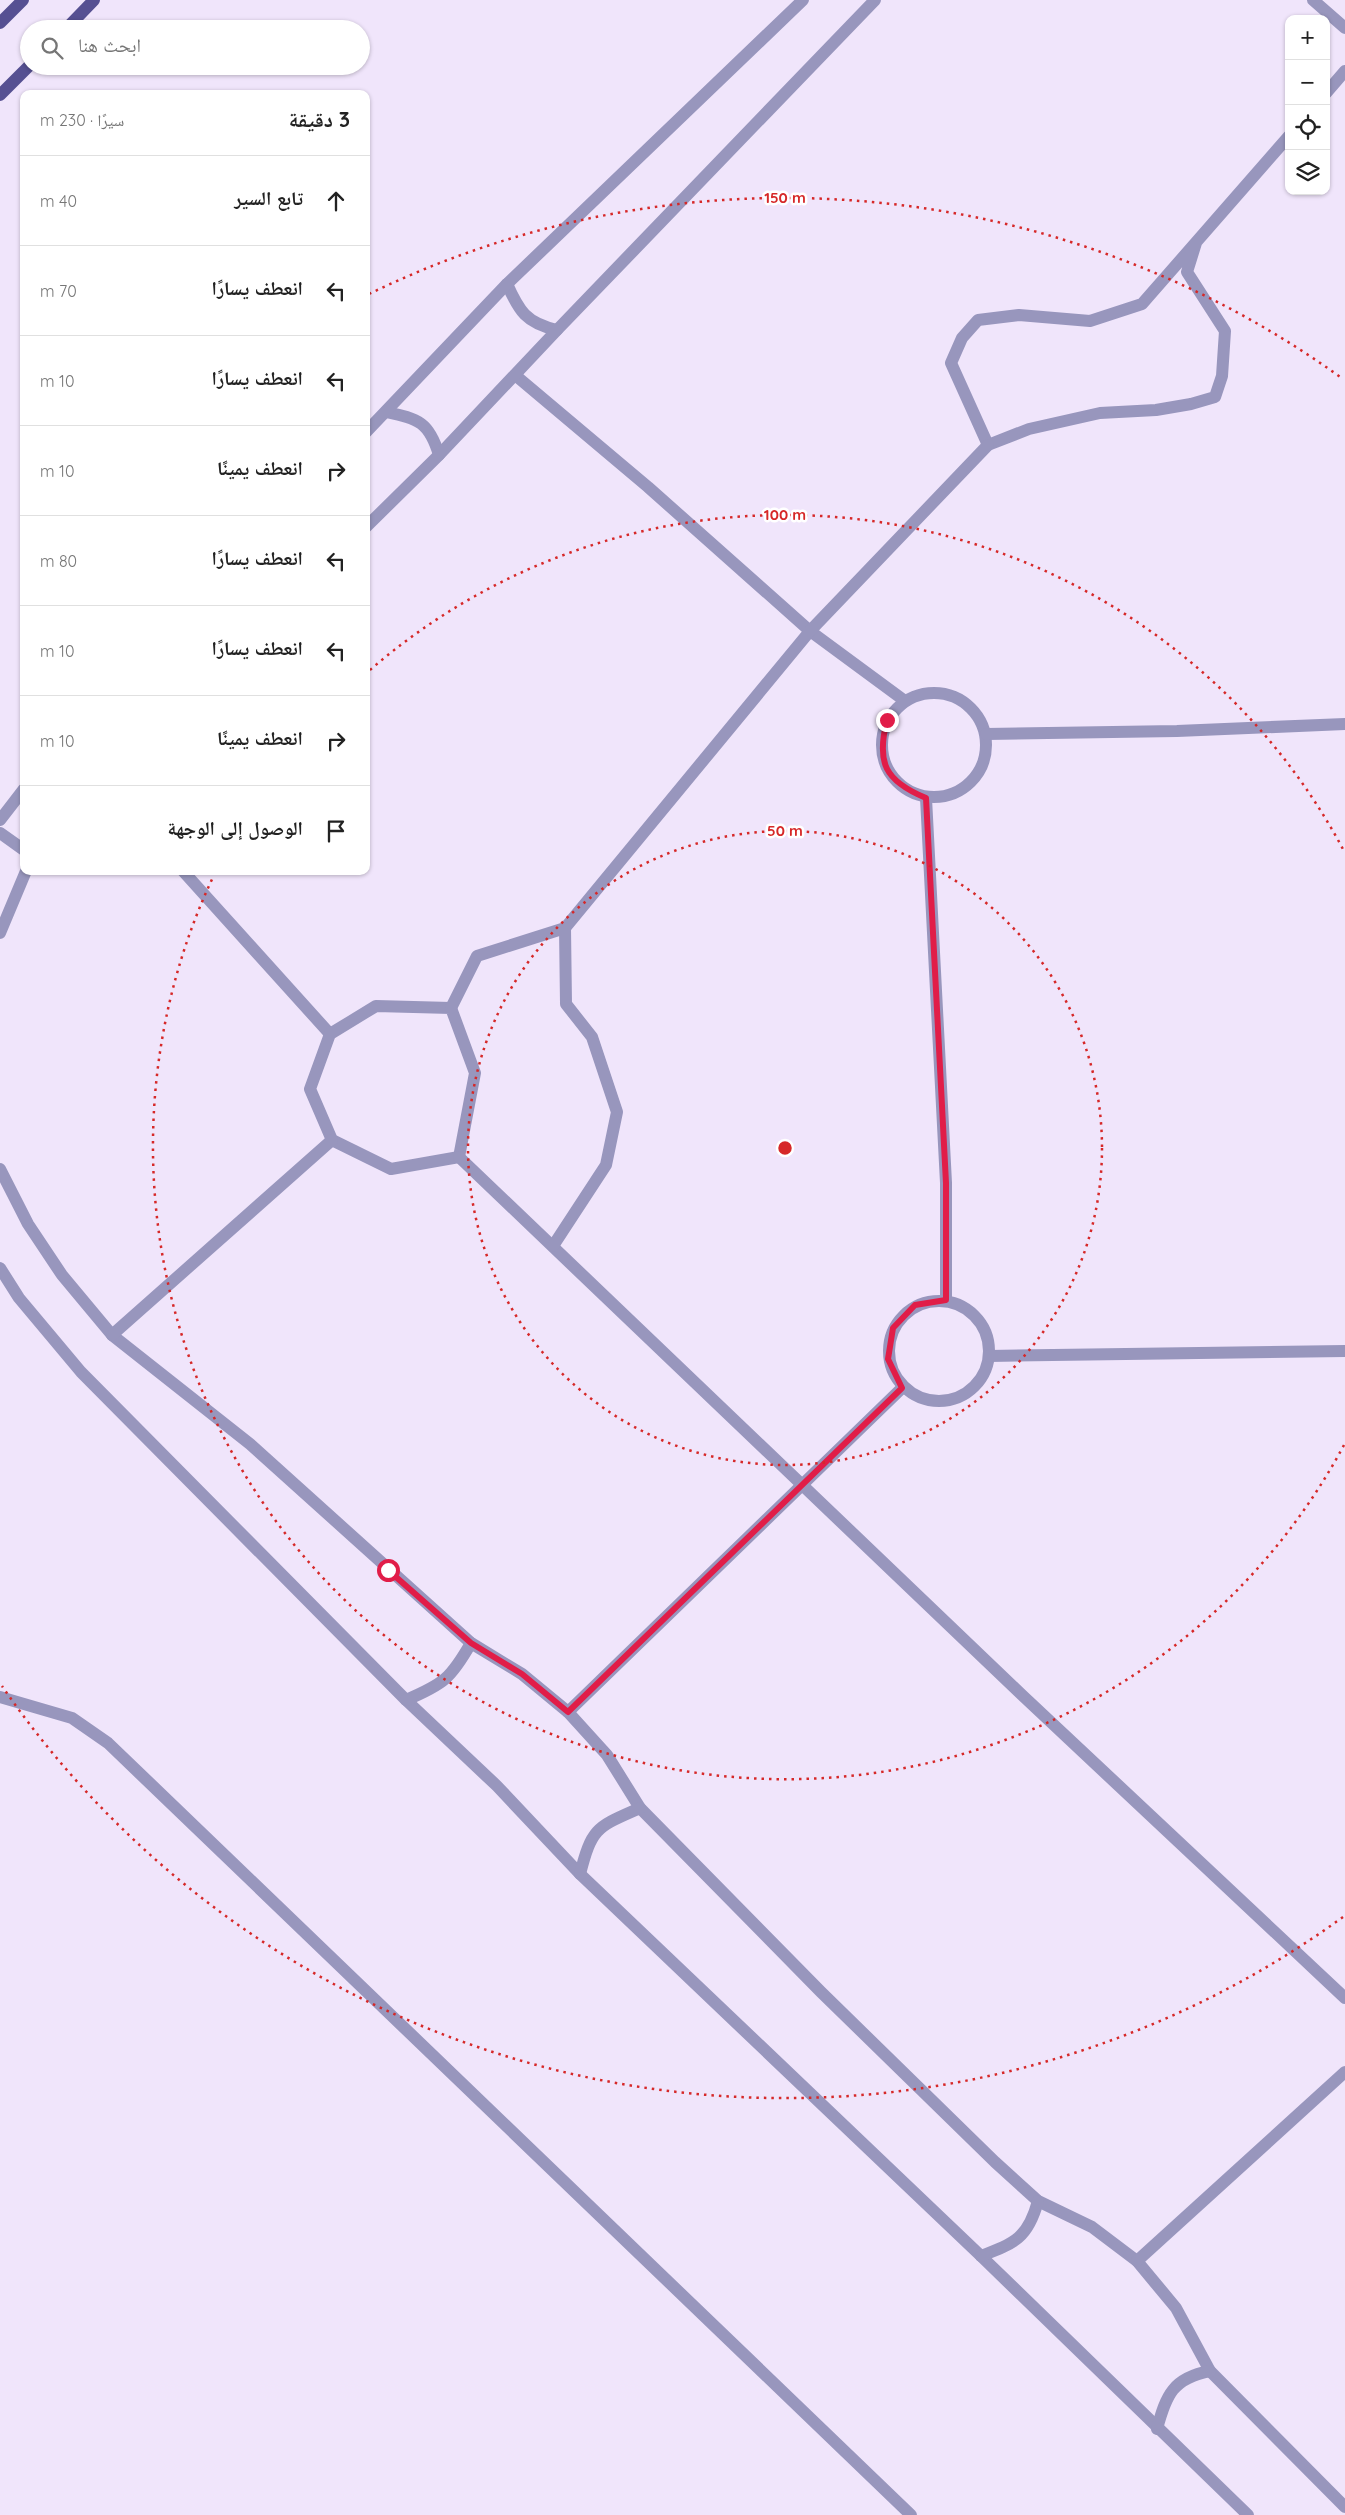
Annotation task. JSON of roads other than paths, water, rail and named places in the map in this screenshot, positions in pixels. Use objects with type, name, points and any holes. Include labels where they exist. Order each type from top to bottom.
[{"type":"main road","points":[[0,23],[23,0]]},
{"type":"main road","points":[[75,20],[94,0]]},
{"type":"main road","points":[[0,95],[20,75]]},
{"type":"street","points":[[370,428],[507,284],[803,0]]},
{"type":"street","points":[[370,523],[439,455],[875,0]]},
{"type":"street","points":[[1313,0],[1345,28]]},
{"type":"street","points":[[1330,88],[1345,71]]},
{"type":"street","points":[[988,445],[951,363],[962,338],[978,320],[1019,315],[1090,321],[1142,304],[1285,141]]},
{"type":"street","points":[[459,1157],[475,1073],[451,1008],[477,956],[565,928],[810,631],[988,445],[1029,429],[1100,413],[1156,410],[1191,404],[1215,397],[1222,376],[1225,331],[1187,272],[1196,243]]},
{"type":"street","points":[[507,284],[516,304],[526,318],[542,326],[557,330]]},
{"type":"street","points":[[515,375],[648,487],[810,631],[905,701]]},
{"type":"street","points":[[386,412],[410,417],[424,424],[433,436],[439,455]]},
{"type":"street","points":[[929,692],[954,696],[974,711],[986,734],[985,759],[973,781],[952,795],[926,798],[903,788],[886,768],[881,744],[887,720],[905,701],[929,692]]},
{"type":"street","points":[[986,734],[1177,731],[1345,724]]},
{"type":"street","points":[[0,820],[20,794]]},
{"type":"street","points":[[926,798],[946,1183],[946,1300]]},
{"type":"street","points":[[0,833],[20,847]]},
{"type":"street","points":[[0,932],[24,875]]},
{"type":"street","points":[[188,875],[330,1034]]},
{"type":"street","points":[[552,1246],[606,1166],[617,1112],[592,1037],[566,1004],[565,928]]},
{"type":"street","points":[[451,1008],[376,1006],[330,1034],[310,1089],[332,1140],[391,1169],[459,1157]]},
{"type":"street","points":[[112,1334],[332,1140]]},
{"type":"street","points":[[459,1157],[801,1485],[1345,1998]]},
{"type":"street","points":[[0,1169],[28,1224],[42,1246],[62,1274],[112,1334],[250,1444],[471,1643],[522,1674],[568,1712],[608,1755],[640,1808],[821,1992],[1038,2201],[1092,2227],[1137,2261],[1176,2308],[1210,2371],[1345,2507]]},
{"type":"street","points":[[0,1268],[19,1298],[81,1372],[406,1700],[497,1786],[580,1874],[981,2256],[1157,2430],[1248,2515]]},
{"type":"street","points":[[946,1300],[970,1311],[985,1331],[989,1356],[978,1383],[956,1400],[927,1401],[902,1388],[888,1359],[893,1328],[915,1305],[946,1300]]},
{"type":"street","points":[[989,1356],[1345,1351]]},
{"type":"street","points":[[568,1712],[902,1388]]},
{"type":"street","points":[[406,1700],[437,1687],[455,1671],[471,1643]]},
{"type":"street","points":[[0,1697],[72,1718],[108,1743],[911,2515]]},
{"type":"street","points":[[580,1874],[587,1848],[594,1833],[610,1821],[640,1808]]},
{"type":"street","points":[[1137,2261],[1345,2072]]},
{"type":"street","points":[[981,2256],[1013,2244],[1024,2234],[1034,2219],[1038,2201]]},
{"type":"street","points":[[1157,2430],[1164,2402],[1178,2384],[1192,2374],[1210,2371]]}]
